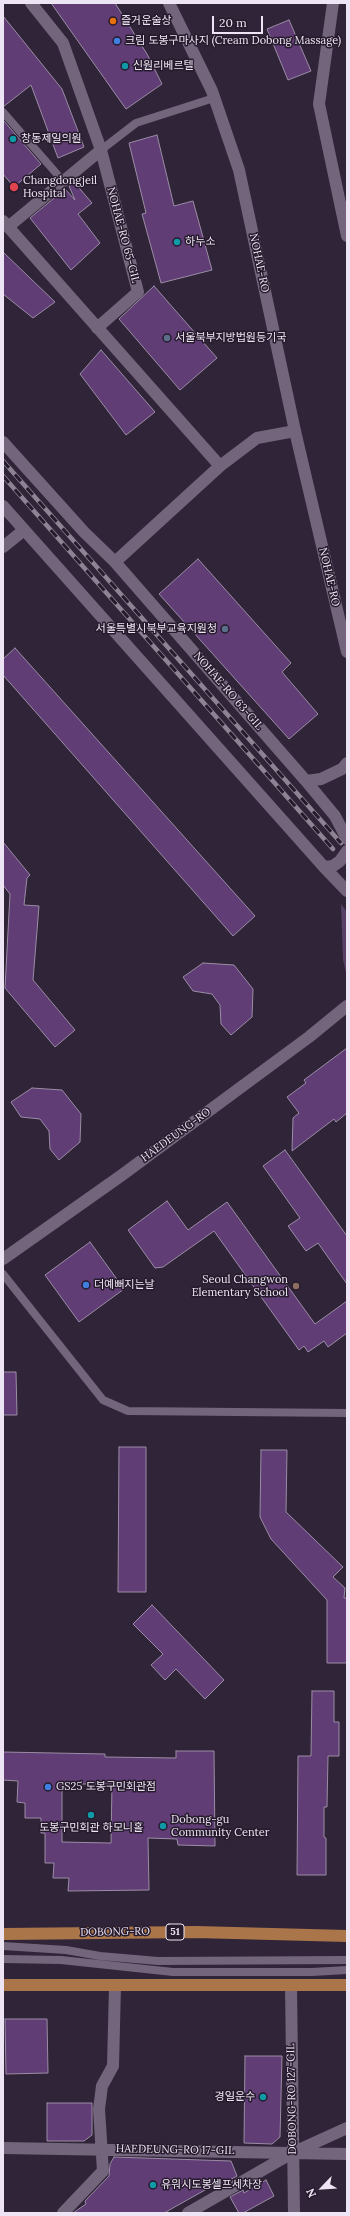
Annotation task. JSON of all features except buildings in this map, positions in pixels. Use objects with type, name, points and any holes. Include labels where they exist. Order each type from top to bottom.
[{"type":"main road","name":"DOBONG-RO","points":[[3,1934],[196,1932],[347,1936]]},
{"type":"main road","points":[[3,1985],[115,1986],[347,1984]]},
{"type":"street","name":"NOHAE-RO 65-GIL","points":[[31,3],[63,43],[101,150],[138,292],[98,328]]},
{"type":"street","name":"NOHAE-RO","points":[[169,3],[214,98],[239,170],[295,431],[347,652]]},
{"type":"street","points":[[333,3],[319,104],[347,236]]},
{"type":"street","points":[[101,150],[6,224],[220,466]]},
{"type":"street","points":[[115,562],[220,466],[257,438],[295,431]]},
{"type":"street","name":"NOHAE-RO 63-GIL","points":[[3,442],[84,532],[115,562],[306,781],[335,816],[347,839]]},
{"type":"street","points":[[3,506],[347,891]]},
{"type":"street","points":[[3,547],[24,530]]},
{"type":"street","points":[[306,781],[321,779],[342,768],[347,763]]},
{"type":"street","points":[[324,867],[333,866],[340,861],[347,851]]},
{"type":"street","name":"HAEDEUNG-RO","points":[[3,1259],[128,1170],[309,1037],[347,1006]]},
{"type":"street","name":"DOBONG-RO 127-GIL","points":[[291,1985],[292,2153],[294,2213]]},
{"type":"street","points":[[63,2213],[103,2171],[99,2109],[102,2086],[113,2066],[115,1986]]},
{"type":"street","points":[[188,2213],[292,2153],[347,2128]]},
{"type":"street","name":"HAEDEUNG-RO 17-GIL","points":[[3,2148],[102,2148],[347,2154]]},
{"type":"lane","points":[[101,150],[136,123],[214,98]]},
{"type":"lane","points":[[3,112],[63,181]]},
{"type":"lane","points":[[3,1274],[103,1400],[128,1412],[347,1412]]},
{"type":"lane","points":[[3,1946],[66,1950],[100,1956],[158,1961],[347,1960]]},
{"type":"lane","points":[[3,1959],[61,1960],[173,1972],[312,1972],[347,1970]]},
{"type":"shaded area","points":[[341,904],[347,912],[347,977],[343,960]]},
{"type":"railway","points":[[3,461],[341,843]]},
{"type":"railway","points":[[3,476],[333,849]]},
{"type":"place","name":"즐거운술상","points":[[113,21]]},
{"type":"place","name":"크림 도봉구마사지 (Cream Dobong Massage)","points":[[117,41]]},
{"type":"place","name":"신원리베르텔","points":[[125,66]]},
{"type":"place","name":"창동제일의원","points":[[13,139]]},
{"type":"place","name":"Changdongjeil Hospital","points":[[14,187]]},
{"type":"place","name":"하누소","points":[[177,242]]},
{"type":"place","name":"서울북부지방법원등기국","points":[[167,338]]},
{"type":"place","name":"서울특별시북부교육지원청","points":[[225,629]]},
{"type":"place","name":"더예뻐지는날","points":[[86,1285]]},
{"type":"place","name":"Seoul Changwon Elementary School","points":[[296,1286]]},
{"type":"place","name":"GS25 도봉구민회관점","points":[[48,1787]]},
{"type":"place","name":"도봉구민회관 하모니홀","points":[[91,1815]]},
{"type":"place","name":"Dobong-gu Community Center","points":[[163,1826]]},
{"type":"place","name":"경일운수","points":[[263,2097]]},
{"type":"place","name":"유워시도봉셀프세차장","points":[[153,2185]]}]
